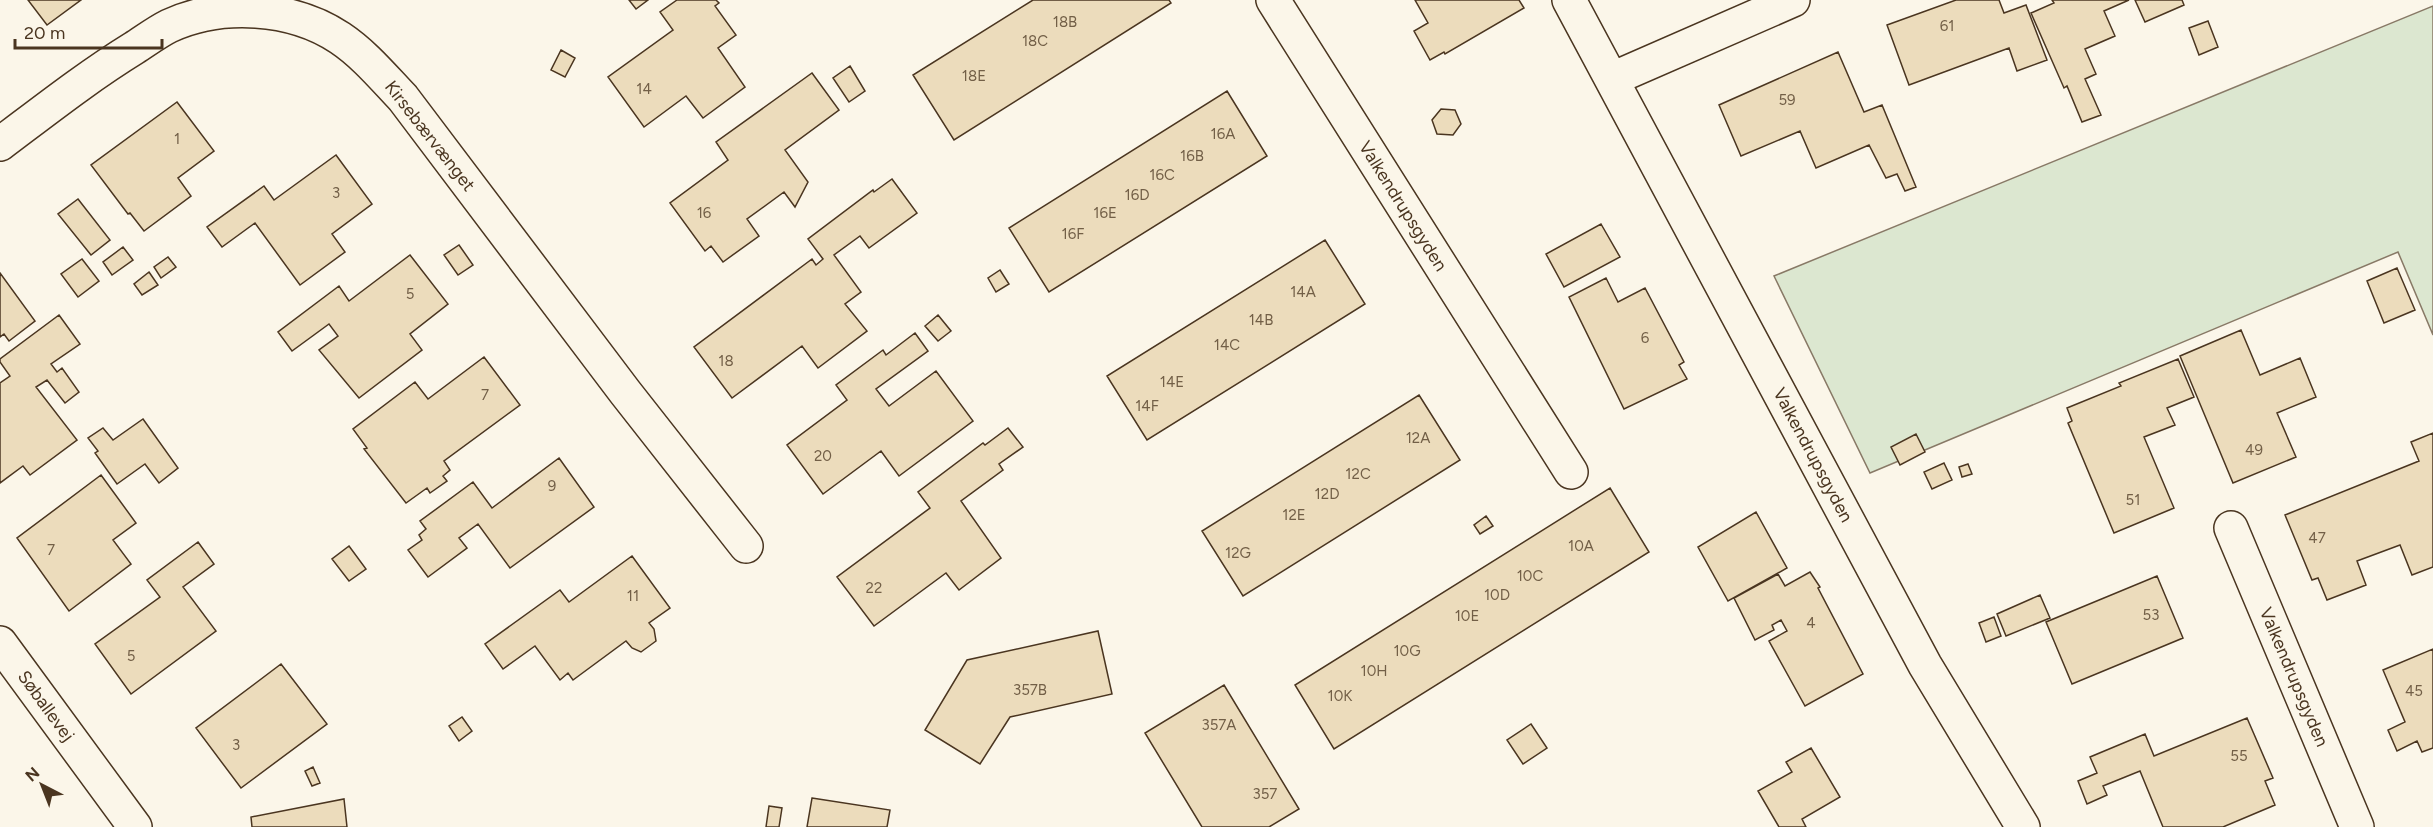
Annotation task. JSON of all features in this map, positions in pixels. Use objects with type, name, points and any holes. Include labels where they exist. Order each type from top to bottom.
[{"type":"street","name":"Valkendrupsgyden","points":[[1273,0],[1571,472]]},
{"type":"street","name":"Valkendrupsgyden","points":[[1569,0],[1925,665],[2023,827]]},
{"type":"street","points":[[1611,79],[1792,0]]},
{"type":"street","name":"Kirsebærvænget","points":[[0,144],[102,68],[169,26],[215,12],[262,11],[304,21],[339,37],[365,58],[403,98],[625,392],[746,546]]},
{"type":"street","name":"Valkendrupsgyden","points":[[2231,528],[2357,827]]},
{"type":"street","name":"Søballevej","points":[[0,643],[135,827]]},
{"type":"green space","points":[[2433,6],[2433,335],[2398,252],[1870,473],[1774,276]]},
{"type":"building","points":[[28,0],[81,0],[47,25]]},
{"type":"building","points":[[629,0],[648,0],[636,9]]},
{"type":"building","points":[[677,0],[716,0],[719,3],[715,6],[736,35],[718,48],[745,87],[703,118],[686,96],[644,127],[608,77],[673,30],[660,12]]},
{"type":"building","points":[[1033,0],[1169,0],[1171,3],[954,140],[913,75]]},
{"type":"building","points":[[1415,0],[1519,0],[1524,8],[1445,54],[1444,52],[1430,60],[1414,31],[1428,23]]},
{"type":"building","points":[[1956,0],[1999,0],[2004,13],[2026,5],[2047,60],[2017,71],[2009,48],[1909,85],[1887,25]]},
{"type":"building","points":[[2052,0],[2129,0],[2104,11],[2115,36],[2085,49],[2096,74],[2085,79],[2101,115],[2082,122],[2067,86],[2064,88],[2031,13],[2054,3]]},
{"type":"building","points":[[2135,0],[2182,0],[2184,5],[2145,22]]},
{"type":"building","points":[[2208,21],[2218,47],[2199,55],[2189,28]]},
{"type":"building","points":[[561,50],[575,58],[565,77],[551,70]]},
{"type":"building","points":[[1838,52],[1864,112],[1882,105],[1916,187],[1905,191],[1897,174],[1886,178],[1869,145],[1816,168],[1800,131],[1741,156],[1719,105]]},
{"type":"building","points":[[850,66],[865,91],[849,102],[833,78]]},
{"type":"building","points":[[812,73],[839,110],[785,150],[808,182],[795,207],[784,192],[747,219],[759,236],[723,262],[711,246],[705,251],[670,203],[728,160],[716,142]]},
{"type":"building","points":[[1227,91],[1267,156],[1049,292],[1009,228]]},
{"type":"building","points":[[177,102],[214,151],[178,178],[191,196],[144,231],[130,213],[128,214],[91,165]]},
{"type":"building","points":[[1441,109],[1455,110],[1461,124],[1453,135],[1437,134],[1432,120]]},
{"type":"building","points":[[336,155],[372,204],[332,234],[345,252],[300,285],[255,223],[222,247],[207,227],[264,186],[274,200]]},
{"type":"building","points":[[892,179],[917,213],[869,248],[860,236],[834,255],[861,292],[845,304],[867,331],[818,368],[802,346],[732,398],[694,347],[812,259],[816,265],[823,259],[808,239],[873,190],[874,192]]},
{"type":"building","points":[[78,199],[110,240],[91,255],[58,214]]},
{"type":"building","points":[[1601,224],[1620,257],[1564,287],[1546,254]]},
{"type":"building","points":[[1325,240],[1365,304],[1147,440],[1107,376]]},
{"type":"building","points":[[459,245],[473,265],[458,275],[444,255]]},
{"type":"building","points":[[123,247],[133,260],[112,275],[103,262]]},
{"type":"building","points":[[410,255],[448,304],[410,334],[422,350],[359,398],[319,350],[338,336],[329,324],[292,351],[278,332],[339,286],[349,301]]},
{"type":"building","points":[[168,257],[176,267],[161,278],[154,267]]},
{"type":"building","points":[[82,259],[99,281],[78,297],[61,274]]},
{"type":"building","points":[[2397,268],[2415,310],[2384,323],[2367,281]]},
{"type":"building","points":[[1000,270],[1009,284],[996,292],[988,278]]},
{"type":"building","points":[[149,272],[158,285],[142,295],[134,284]]},
{"type":"building","points":[[0,273],[35,321],[9,341],[4,334],[0,337]]},
{"type":"building","points":[[1606,278],[1618,302],[1645,288],[1684,362],[1679,365],[1687,379],[1624,409],[1569,297]]},
{"type":"building","points":[[59,315],[80,344],[51,364],[57,372],[62,368],[79,392],[65,403],[47,380],[36,387],[77,440],[30,475],[23,466],[0,483],[0,383],[10,376],[0,359]]},
{"type":"building","points":[[938,315],[951,331],[938,341],[925,326]]},
{"type":"building","points":[[2241,330],[2260,375],[2300,358],[2316,397],[2277,413],[2296,457],[2233,483],[2180,356]]},
{"type":"building","points":[[915,333],[928,351],[876,389],[889,406],[936,371],[973,421],[899,476],[881,451],[823,494],[787,445],[847,400],[836,385],[883,350],[886,355]]},
{"type":"building","points":[[484,357],[520,405],[444,461],[450,470],[443,476],[447,481],[430,493],[427,488],[406,503],[364,449],[367,448],[353,429],[415,382],[428,399]]},
{"type":"building","points":[[2178,359],[2194,397],[2167,408],[2175,425],[2144,437],[2174,508],[2114,533],[2068,423],[2072,421],[2067,408],[2121,386],[2119,383]]},
{"type":"building","points":[[1419,395],[1460,460],[1243,596],[1202,531]]},
{"type":"building","points":[[143,419],[178,468],[159,483],[145,464],[117,484],[95,453],[98,451],[88,438],[103,428],[113,440]]},
{"type":"building","points":[[1008,428],[1023,447],[999,464],[1003,470],[961,501],[1001,558],[959,590],[946,573],[874,626],[837,577],[930,508],[918,492],[983,443],[985,445]]},
{"type":"building","points":[[2433,433],[2433,567],[2412,575],[2400,545],[2357,561],[2366,585],[2327,600],[2318,578],[2312,580],[2285,515],[2419,461],[2411,442]]},
{"type":"building","points":[[1916,434],[1925,452],[1900,465],[1891,447]]},
{"type":"building","points":[[559,458],[594,507],[510,568],[478,524],[459,538],[467,548],[428,577],[408,550],[422,540],[419,535],[426,529],[420,521],[473,482],[492,508]]},
{"type":"building","points":[[1944,463],[1952,480],[1932,489],[1924,472]]},
{"type":"building","points":[[1968,464],[1972,474],[1962,477],[1959,467]]},
{"type":"building","points":[[101,475],[136,523],[113,540],[131,564],[69,611],[17,538]]},
{"type":"building","points":[[1610,488],[1649,552],[1334,749],[1295,685]]},
{"type":"building","points":[[1756,512],[1787,568],[1728,601],[1698,547]]},
{"type":"building","points":[[1486,516],[1493,526],[1480,534],[1474,525]]},
{"type":"building","points":[[198,542],[214,564],[183,587],[216,631],[131,694],[95,644],[160,597],[147,580]]},
{"type":"building","points":[[349,546],[366,569],[349,581],[332,559]]},
{"type":"building","points":[[632,556],[670,608],[649,623],[654,629],[656,641],[641,652],[632,648],[626,641],[573,680],[568,673],[560,680],[535,646],[503,669],[485,644],[560,590],[569,602]]},
{"type":"building","points":[[1810,572],[1820,587],[1818,588],[1863,674],[1805,706],[1769,641],[1787,631],[1781,620],[1772,625],[1774,630],[1755,640],[1734,598],[1778,574],[1785,586]]},
{"type":"building","points":[[2157,576],[2183,638],[2072,684],[2046,622]]},
{"type":"building","points":[[2040,595],[2050,618],[2006,636],[1997,614]]},
{"type":"building","points":[[1994,617],[2001,636],[1986,642],[1979,623]]},
{"type":"building","points":[[1098,631],[1112,694],[1010,717],[980,764],[925,730],[967,660]]},
{"type":"building","points":[[2433,649],[2433,748],[2422,752],[2417,741],[2397,751],[2388,730],[2405,722],[2383,670]]},
{"type":"building","points":[[281,664],[327,724],[241,788],[196,728]]},
{"type":"building","points":[[1224,685],[1299,809],[1269,827],[1202,827],[1145,733]]},
{"type":"building","points":[[462,717],[472,731],[459,741],[449,726]]},
{"type":"building","points":[[2247,718],[2273,778],[2265,781],[2275,805],[2223,827],[2163,827],[2140,771],[2103,786],[2107,795],[2087,804],[2078,781],[2097,773],[2090,757],[2145,734],[2154,756]]},
{"type":"building","points":[[1531,724],[1547,748],[1523,764],[1507,740]]},
{"type":"building","points":[[1811,748],[1840,797],[1802,819],[1806,827],[1779,827],[1758,791],[1792,772],[1786,762]]},
{"type":"building","points":[[313,767],[320,783],[312,786],[305,771]]},
{"type":"building","points":[[812,798],[890,810],[887,827],[807,827]]},
{"type":"building","points":[[344,799],[347,827],[252,827],[251,817]]},
{"type":"building","points":[[769,806],[782,808],[779,827],[766,827]]}]
